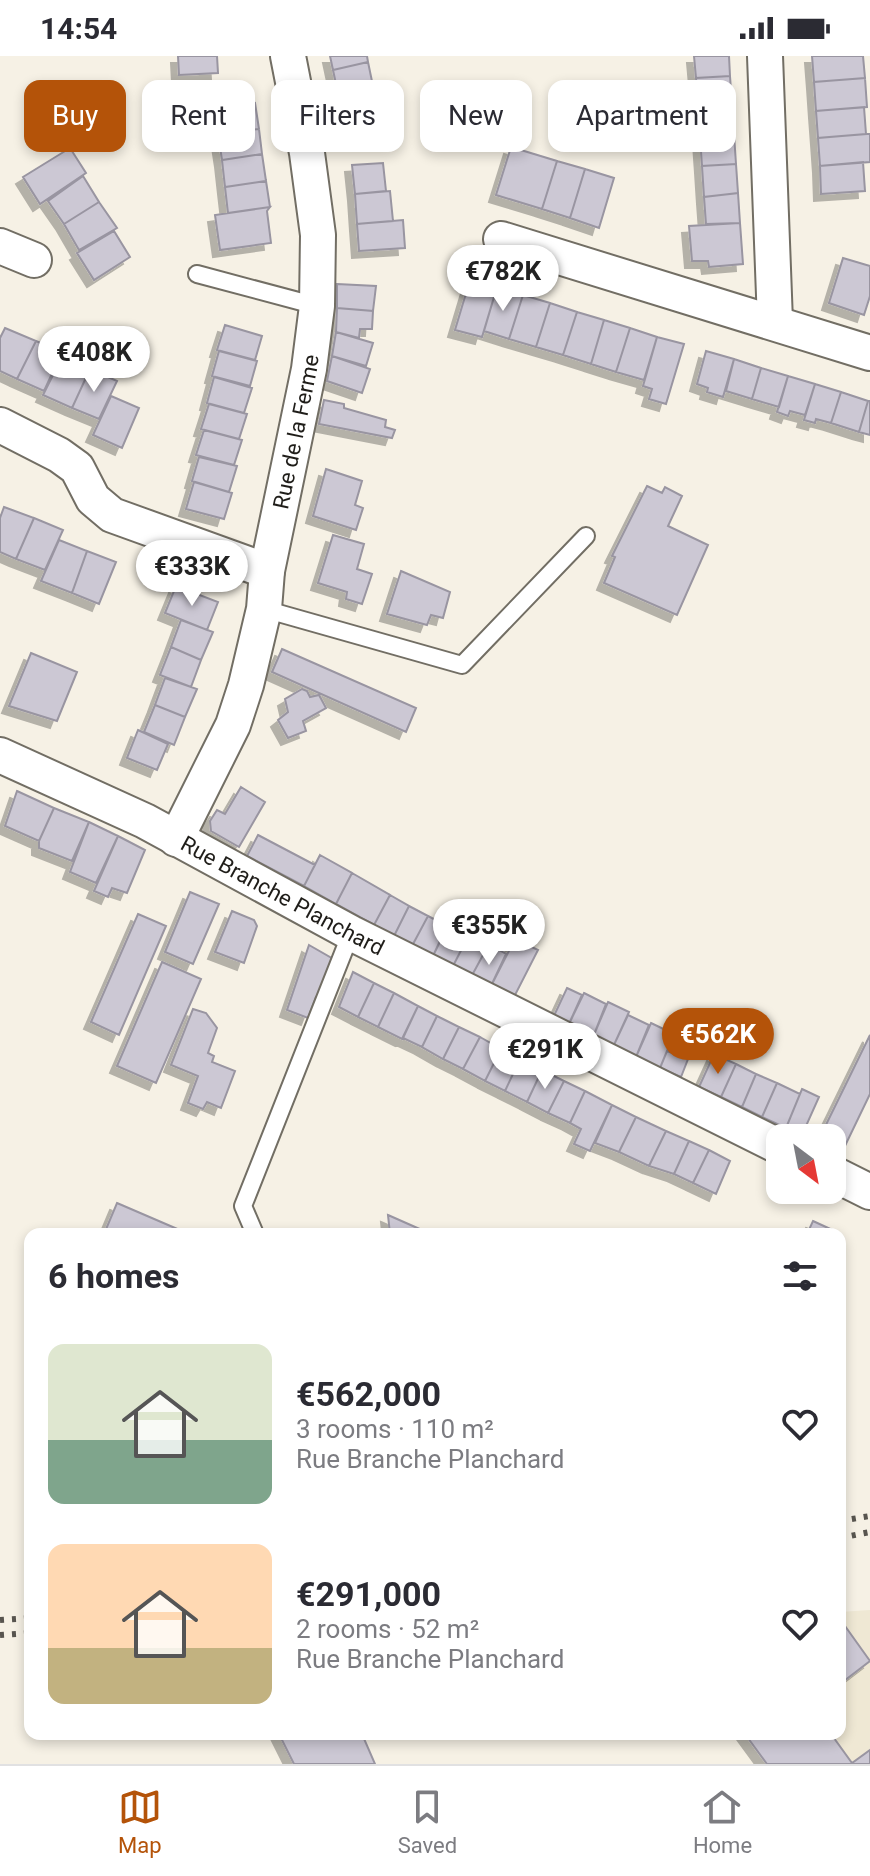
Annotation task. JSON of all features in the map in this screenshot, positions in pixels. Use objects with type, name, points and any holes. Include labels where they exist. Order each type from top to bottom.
[{"type":"street","name":"Rue de la Ferme","points":[[176,839],[233,725],[246,685],[264,609],[267,571],[309,369],[317,306],[318,235],[307,153],[288,56]]},
{"type":"street","points":[[765,56],[775,322]]},
{"type":"street","points":[[501,239],[870,353]]},
{"type":"street","points":[[0,246],[34,260]]},
{"type":"street","points":[[0,425],[59,455],[77,468],[93,499],[112,515],[267,571]]},
{"type":"street","name":"Rue Branche Planchard","points":[[0,755],[145,821],[351,933],[766,1140]]},
{"type":"street","points":[[846,1180],[870,1192]]},
{"type":"lane","points":[[197,274],[317,306]]},
{"type":"lane","points":[[264,609],[462,665],[586,536]]},
{"type":"lane","points":[[252,1228],[243,1206],[351,933]]},
{"type":"shaded area","points":[[870,1610],[870,1764],[767,1764],[749,1740],[846,1740],[846,1612]]},
{"type":"building","points":[[178,56],[217,56],[218,73],[179,75]]},
{"type":"building","points":[[330,56],[367,56],[368,62],[333,70]]},
{"type":"building","points":[[694,56],[729,56],[730,76],[696,78]]},
{"type":"building","points":[[812,56],[863,56],[865,78],[814,82]]},
{"type":"building","points":[[368,62],[372,80],[335,80],[333,70]]},
{"type":"building","points":[[730,76],[730,80],[696,80]]},
{"type":"building","points":[[865,78],[867,107],[816,111],[814,82]]},
{"type":"building","points":[[255,103],[259,129],[255,129]]},
{"type":"building","points":[[864,107],[866,134],[818,138],[816,111]]},
{"type":"building","points":[[255,129],[259,129],[262,154],[222,160],[221,152],[255,152]]},
{"type":"building","points":[[870,134],[870,162],[820,166],[818,138]]},
{"type":"building","points":[[64,152],[73,152],[86,173],[40,204],[23,177]]},
{"type":"building","points":[[509,152],[527,152],[557,161],[542,209],[496,195]]},
{"type":"building","points":[[701,152],[735,152],[736,164],[702,166]]},
{"type":"building","points":[[262,154],[266,181],[225,187],[222,160]]},
{"type":"building","points":[[557,161],[585,169],[570,218],[542,209]]},
{"type":"building","points":[[863,162],[865,191],[821,194],[820,166]]},
{"type":"building","points":[[383,163],[386,191],[355,194],[352,165]]},
{"type":"building","points":[[736,164],[738,193],[704,197],[702,166]]},
{"type":"building","points":[[585,169],[614,178],[599,228],[570,218]]},
{"type":"building","points":[[83,176],[99,202],[64,224],[48,201]]},
{"type":"building","points":[[266,181],[270,207],[228,213],[225,187]]},
{"type":"building","points":[[390,191],[393,221],[357,224],[355,194]]},
{"type":"building","points":[[738,193],[740,223],[706,224],[704,197]]},
{"type":"building","points":[[99,202],[117,228],[79,250],[64,224]]},
{"type":"building","points":[[270,207],[267,211],[271,243],[220,250],[215,215]]},
{"type":"building","points":[[403,220],[405,248],[359,251],[357,224]]},
{"type":"building","points":[[740,223],[743,264],[709,267],[708,261],[692,261],[689,226]]},
{"type":"building","points":[[114,231],[130,257],[94,280],[77,253]]},
{"type":"building","points":[[843,258],[870,266],[870,296],[864,315],[829,303]]},
{"type":"building","points":[[470,280],[497,287],[482,337],[455,330]]},
{"type":"building","points":[[337,284],[376,286],[373,311],[337,308]]},
{"type":"building","points":[[497,287],[523,295],[509,339],[484,331]]},
{"type":"building","points":[[523,295],[550,303],[536,347],[509,339]]},
{"type":"building","points":[[550,303],[577,312],[563,355],[536,347]]},
{"type":"building","points":[[337,308],[373,311],[372,329],[360,329],[359,338],[336,332]]},
{"type":"building","points":[[577,312],[604,320],[591,364],[563,355]]},
{"type":"building","points":[[604,320],[630,328],[616,372],[591,364]]},
{"type":"building","points":[[225,325],[262,336],[255,360],[217,350]]},
{"type":"building","points":[[5,328],[36,341],[17,379],[0,371],[0,338]]},
{"type":"building","points":[[630,328],[657,337],[644,380],[616,372]]},
{"type":"building","points":[[336,332],[373,343],[366,366],[332,356]]},
{"type":"building","points":[[657,337],[684,344],[666,404],[649,399],[652,389],[643,386]]},
{"type":"building","points":[[36,341],[62,352],[44,391],[17,379]]},
{"type":"building","points":[[219,351],[257,361],[250,386],[212,376]]},
{"type":"building","points":[[706,351],[734,359],[723,397],[707,392],[708,388],[697,384]]},
{"type":"building","points":[[332,356],[370,369],[362,393],[327,381]]},
{"type":"building","points":[[62,357],[90,369],[72,408],[43,395]]},
{"type":"building","points":[[734,359],[761,368],[752,399],[726,391]]},
{"type":"building","points":[[761,368],[788,376],[779,407],[752,399]]},
{"type":"building","points":[[90,369],[117,381],[99,419],[72,408]]},
{"type":"building","points":[[788,376],[815,384],[805,415],[790,411],[788,416],[777,412]]},
{"type":"building","points":[[214,377],[252,388],[244,413],[207,403]]},
{"type":"building","points":[[815,384],[841,392],[831,423],[804,420]]},
{"type":"building","points":[[841,392],[868,401],[859,432],[831,423]]},
{"type":"building","points":[[111,396],[139,408],[122,448],[93,435]]},
{"type":"building","points":[[324,400],[386,420],[385,427],[395,430],[392,438],[319,424]]},
{"type":"building","points":[[870,401],[870,435],[859,432]]},
{"type":"building","points":[[209,404],[247,414],[239,439],[201,429]]},
{"type":"building","points":[[204,430],[242,440],[234,465],[196,455]]},
{"type":"building","points":[[199,457],[237,466],[229,492],[192,481]]},
{"type":"building","points":[[326,469],[362,481],[355,505],[363,508],[356,530],[313,516]]},
{"type":"building","points":[[194,482],[232,493],[224,519],[186,509]]},
{"type":"building","points":[[647,486],[662,493],[665,487],[682,496],[668,526],[708,545],[677,615],[604,583],[615,557],[612,556]]},
{"type":"building","points":[[4,507],[34,518],[16,559],[0,552],[0,518]]},
{"type":"building","points":[[34,518],[63,530],[45,570],[16,559]]},
{"type":"building","points":[[333,535],[364,544],[357,569],[372,574],[362,604],[346,599],[347,592],[318,583]]},
{"type":"building","points":[[59,540],[87,551],[72,593],[41,581]]},
{"type":"building","points":[[87,551],[116,562],[99,604],[72,593]]},
{"type":"building","points":[[401,571],[450,592],[443,618],[431,615],[427,625],[387,614]]},
{"type":"building","points":[[176,586],[218,602],[207,630],[165,613]]},
{"type":"building","points":[[181,620],[213,632],[201,660],[171,647]]},
{"type":"building","points":[[171,647],[201,660],[191,687],[160,675]]},
{"type":"building","points":[[282,649],[416,708],[406,732],[272,672]]},
{"type":"building","points":[[31,653],[77,672],[57,721],[9,706]]},
{"type":"building","points":[[165,678],[197,689],[185,717],[155,705]]},
{"type":"building","points":[[302,689],[310,697],[319,695],[326,708],[303,721],[306,731],[288,738],[278,720],[288,712],[285,699]]},
{"type":"building","points":[[155,705],[185,717],[174,745],[144,732]]},
{"type":"building","points":[[138,730],[168,744],[157,770],[127,758]]},
{"type":"building","points":[[241,787],[265,802],[239,847],[211,831],[210,821],[217,810],[225,814]]},
{"type":"building","points":[[17,791],[54,808],[39,841],[5,826]]},
{"type":"building","points":[[54,808],[89,822],[72,861],[39,848],[39,841]]},
{"type":"building","points":[[89,822],[118,836],[96,883],[70,872]]},
{"type":"building","points":[[258,835],[315,865],[304,886],[247,856]]},
{"type":"building","points":[[118,836],[145,850],[127,893],[112,888],[108,897],[94,891]]},
{"type":"building","points":[[320,855],[352,873],[336,904],[304,886]]},
{"type":"building","points":[[352,873],[390,895],[374,925],[336,904]]},
{"type":"building","points":[[190,892],[219,904],[193,964],[165,952]]},
{"type":"building","points":[[390,895],[409,906],[394,936],[374,925]]},
{"type":"building","points":[[409,906],[428,916],[412,946],[394,936]]},
{"type":"building","points":[[232,911],[254,920],[257,926],[244,963],[215,952]]},
{"type":"building","points":[[138,914],[166,926],[119,1035],[91,1022]]},
{"type":"building","points":[[428,916],[447,926],[432,958],[412,946]]},
{"type":"building","points":[[449,923],[470,933],[452,968],[432,958]]},
{"type":"building","points":[[470,933],[489,944],[470,979],[452,968]]},
{"type":"building","points":[[515,939],[538,950],[513,999],[490,988]]},
{"type":"building","points":[[489,944],[506,954],[490,988],[470,979]]},
{"type":"building","points":[[309,945],[335,960],[322,996],[316,997],[308,1018],[287,1010]]},
{"type":"building","points":[[162,962],[201,979],[156,1083],[117,1066]]},
{"type":"building","points":[[353,972],[374,983],[358,1017],[339,1007]]},
{"type":"building","points":[[374,983],[394,993],[378,1027],[358,1017]]},
{"type":"building","points":[[567,988],[582,995],[568,1026],[553,1018]]},
{"type":"building","points":[[394,993],[418,1006],[402,1039],[378,1027]]},
{"type":"building","points":[[584,993],[606,1004],[593,1037],[568,1026]]},
{"type":"building","points":[[608,1002],[629,1012],[613,1047],[593,1037]]},
{"type":"building","points":[[418,1006],[437,1016],[422,1047],[403,1038]]},
{"type":"building","points":[[193,1009],[206,1013],[217,1028],[208,1053],[214,1056],[212,1062],[235,1071],[221,1108],[207,1102],[203,1109],[188,1103],[198,1076],[171,1065]]},
{"type":"building","points":[[628,1015],[649,1025],[636,1057],[613,1047]]},
{"type":"building","points":[[437,1016],[459,1027],[443,1059],[422,1047]]},
{"type":"building","points":[[651,1023],[674,1034],[660,1068],[636,1057]]},
{"type":"building","points":[[459,1027],[480,1037],[463,1069],[443,1059]]},
{"type":"building","points":[[870,1035],[870,1094],[846,1144],[846,1124],[826,1124]]},
{"type":"building","points":[[480,1037],[501,1049],[485,1081],[463,1069]]},
{"type":"building","points":[[501,1049],[520,1059],[505,1091],[485,1081]]},
{"type":"building","points":[[667,1051],[688,1059],[681,1077],[660,1068]]},
{"type":"building","points":[[714,1054],[736,1064],[721,1097],[699,1087]]},
{"type":"building","points":[[520,1059],[542,1070],[527,1102],[505,1091]]},
{"type":"building","points":[[736,1064],[756,1074],[742,1107],[721,1097]]},
{"type":"building","points":[[542,1070],[564,1081],[548,1113],[527,1102]]},
{"type":"building","points":[[756,1074],[777,1083],[762,1117],[742,1107]]},
{"type":"building","points":[[564,1081],[585,1091],[570,1123],[548,1113]]},
{"type":"building","points":[[777,1083],[800,1094],[788,1124],[777,1124],[762,1117]]},
{"type":"building","points":[[802,1089],[819,1097],[807,1124],[788,1124]]},
{"type":"building","points":[[585,1091],[612,1105],[590,1151],[574,1144],[581,1129],[570,1123]]},
{"type":"building","points":[[612,1105],[636,1117],[619,1152],[595,1143]]},
{"type":"building","points":[[636,1117],[666,1131],[649,1166],[619,1152]]},
{"type":"building","points":[[666,1131],[689,1141],[674,1174],[649,1166]]},
{"type":"building","points":[[689,1141],[709,1150],[693,1183],[674,1174]]},
{"type":"building","points":[[709,1150],[730,1161],[716,1194],[693,1183]]},
{"type":"building","points":[[117,1203],[175,1228],[107,1228]]},
{"type":"building","points":[[388,1215],[417,1228],[389,1228]]},
{"type":"building","points":[[813,1221],[828,1228],[810,1228]]},
{"type":"building","points":[[846,1627],[870,1661],[846,1679]]},
{"type":"building","points":[[282,1740],[365,1740],[375,1764],[294,1764]]},
{"type":"building","points":[[749,1740],[835,1740],[852,1763],[870,1750],[870,1764],[767,1764]]},
{"type":"railway","points":[[846,1520],[870,1516]]},
{"type":"railway","points":[[846,1537],[870,1532]]},
{"type":"railway","points":[[0,1620],[24,1618]]},
{"type":"railway","points":[[0,1635],[24,1633]]}]
